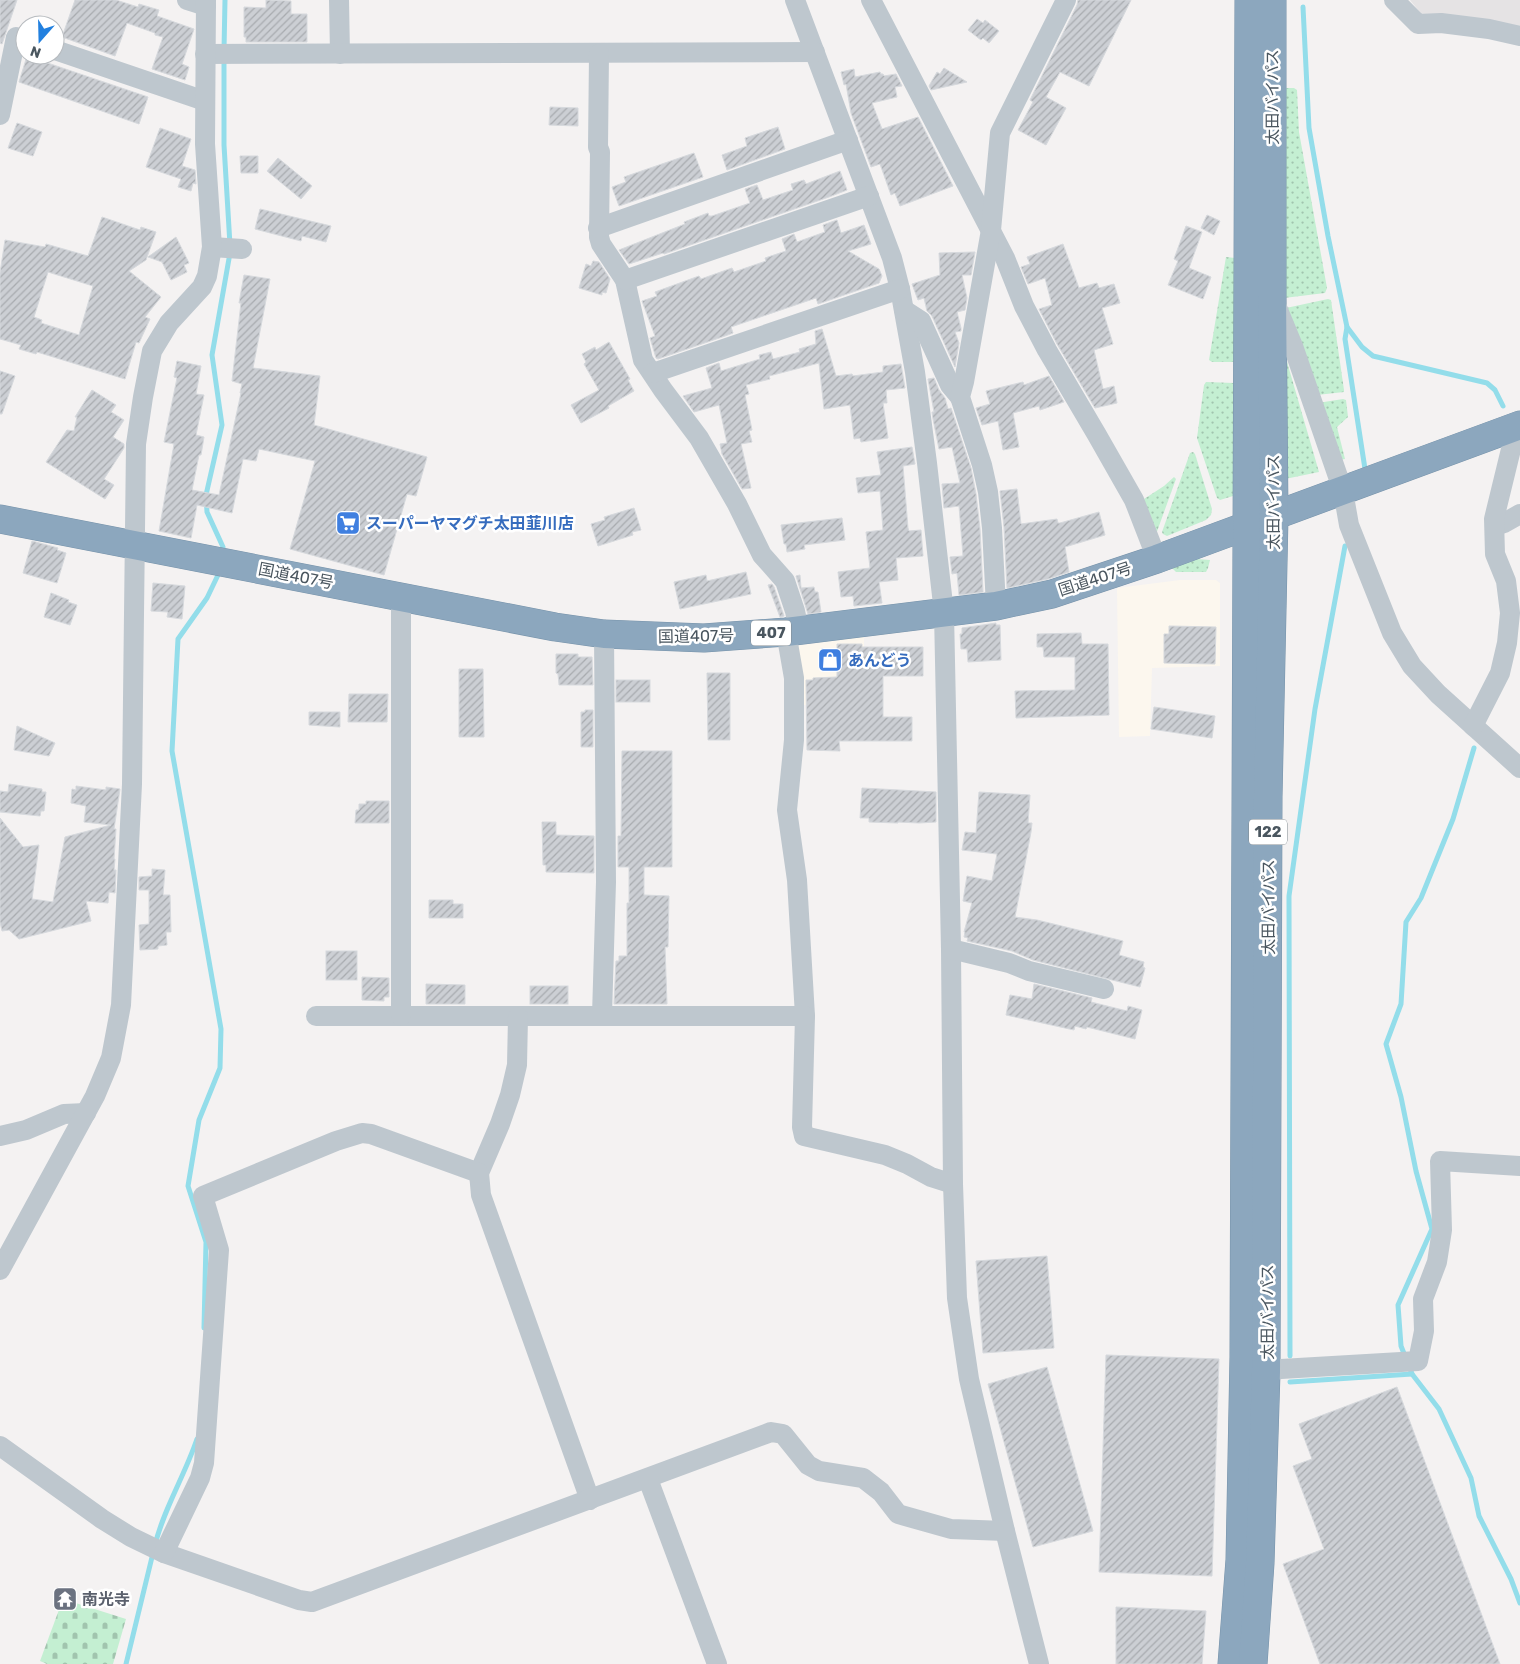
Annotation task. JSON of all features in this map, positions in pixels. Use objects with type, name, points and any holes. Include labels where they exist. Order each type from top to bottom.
[{"type":"highway","name":"太田バイパス","points":[[1232,1664],[1240,1560],[1244,1347],[1249,0]]},
{"type":"highway","name":"太田バイパス","points":[[1253,1664],[1260,1563],[1266,1372],[1268,797],[1274,516],[1272,0]]},
{"type":"highway","name":"国道407号","points":[[0,519],[555,627],[604,634],[704,638],[793,631],[944,613],[996,606],[1052,594],[1157,559],[1516,427]]},
{"type":"street","points":[[0,1270],[95,1096],[111,1058],[121,1005],[132,784],[136,444],[152,351],[169,323],[202,287],[208,276],[216,247],[205,144],[208,54],[206,3],[187,0]]},
{"type":"street","points":[[339,0],[340,54]]},
{"type":"street","points":[[795,0],[892,258],[900,288],[915,372],[944,613],[953,1184],[957,1298],[968,1371],[1005,1531],[1039,1664]]},
{"type":"street","points":[[871,0],[1006,258],[1024,306],[1047,350],[1134,500],[1157,559]]},
{"type":"street","points":[[960,397],[991,230],[1000,133],[1066,0]]},
{"type":"street","points":[[1394,0],[1418,24],[1441,23],[1489,29],[1520,36]]},
{"type":"street","points":[[0,115],[14,36]]},
{"type":"street","points":[[208,54],[815,52]]},
{"type":"street","points":[[65,53],[205,100]]},
{"type":"street","points":[[599,54],[598,146],[600,152],[598,228],[601,244],[625,280],[643,360],[699,438],[737,504],[762,554],[785,581],[795,611],[793,631],[794,740],[787,810],[797,880],[805,1016],[802,1126],[804,1136],[884,1154],[907,1164],[931,1178],[953,1184]]},
{"type":"street","points":[[598,228],[848,140]]},
{"type":"street","points":[[625,280],[869,196]]},
{"type":"street","points":[[216,247],[242,249]]},
{"type":"street","points":[[653,373],[900,288]]},
{"type":"street","points":[[1272,295],[1293,346],[1343,491],[1350,525],[1392,634],[1412,666],[1438,694],[1520,768]]},
{"type":"street","points":[[904,310],[921,321],[950,385],[960,397],[982,465],[988,492],[992,528],[996,606]]},
{"type":"street","points":[[1473,726],[1500,673],[1507,643],[1510,613],[1506,581],[1495,554],[1494,526],[1495,510],[1516,427]]},
{"type":"street","points":[[1494,526],[1520,514]]},
{"type":"street","points":[[401,596],[401,1016]]},
{"type":"street","points":[[602,1016],[606,882],[604,634]]},
{"type":"street","points":[[950,948],[1009,963],[1029,971],[1104,989]]},
{"type":"street","points":[[316,1016],[805,1016]]},
{"type":"street","points":[[518,1016],[517,1065],[510,1095],[480,1173],[482,1195],[590,1500]]},
{"type":"street","points":[[0,1136],[26,1130],[64,1114],[86,1113]]},
{"type":"street","points":[[164,1552],[200,1478],[204,1463],[218,1250],[202,1196],[336,1141],[362,1133],[371,1134],[480,1173]]},
{"type":"street","points":[[1266,1372],[1281,1369],[1418,1361],[1424,1331],[1423,1299],[1437,1262],[1442,1230],[1440,1161],[1520,1166]]},
{"type":"street","points":[[0,1446],[102,1519],[131,1537],[164,1552],[299,1600],[312,1602],[771,1432],[783,1434],[808,1465],[819,1471],[863,1478],[881,1492],[898,1514],[950,1529],[1005,1531]]},
{"type":"street","points":[[648,1479],[717,1664]]},
{"type":"shaded area","points":[[1410,0],[1520,0],[1520,31],[1424,17]]},
{"type":"shaded area","points":[[1180,580],[1216,580],[1220,583],[1220,666],[1152,668],[1150,736],[1119,737],[1117,588]]},
{"type":"shaded area","name":"あんどう","points":[[864,636],[864,705],[799,705],[795,646]]},
{"type":"green space","points":[[1283,88],[1294,88],[1297,90],[1299,132],[1327,288],[1325,293],[1284,298]]},
{"type":"green space","points":[[1226,257],[1235,258],[1235,362],[1212,362],[1209,360]]},
{"type":"green space","points":[[1328,299],[1331,300],[1344,392],[1317,395],[1286,308]]},
{"type":"green space","points":[[1285,355],[1319,472],[1285,479]]},
{"type":"green space","points":[[1206,382],[1234,383],[1235,493],[1233,496],[1220,500],[1217,498],[1197,438]]},
{"type":"green space","points":[[1346,400],[1348,417],[1337,427],[1345,459],[1339,460],[1320,404]]},
{"type":"green space","points":[[1193,452],[1212,509],[1211,515],[1206,520],[1167,536],[1162,532],[1190,453]]},
{"type":"green space","points":[[1174,477],[1176,479],[1155,537],[1144,499]]},
{"type":"green space","points":[[1197,559],[1210,560],[1206,572],[1176,572],[1172,568],[1174,566]]},
{"type":"green space","points":[[63,1599],[126,1619],[113,1664],[47,1664],[40,1661]]},
{"type":"building","points":[[0,0],[17,0],[2,44],[0,43]]},
{"type":"building","points":[[75,0],[116,0],[138,7],[139,4],[159,10],[157,16],[194,29],[182,64],[189,67],[185,80],[152,69],[163,37],[155,35],[155,33],[127,23],[115,56],[65,38],[65,28]]},
{"type":"building","points":[[266,0],[291,1],[291,14],[307,14],[307,42],[246,42],[246,37],[244,37],[244,7],[266,8]]},
{"type":"building","points":[[1078,0],[1131,0],[1089,86],[1060,72],[1046,97],[1066,108],[1046,145],[1018,130],[1033,102],[1030,100]]},
{"type":"building","points":[[977,19],[983,23],[985,20],[999,31],[989,43],[983,38],[981,40],[968,30]]},
{"type":"building","points":[[24,65],[54,65],[148,97],[139,124],[19,82]]},
{"type":"building","points":[[944,68],[967,82],[931,90],[929,86],[937,72],[940,74]]},
{"type":"building","points":[[854,69],[855,77],[880,72],[884,76],[896,74],[902,86],[895,87],[897,97],[872,103],[882,129],[918,117],[953,186],[900,206],[895,193],[891,195],[880,164],[871,167],[851,113],[846,84],[844,85],[841,72]]},
{"type":"building","points":[[550,107],[578,108],[578,126],[549,125]]},
{"type":"building","points":[[17,123],[42,132],[33,156],[8,148]]},
{"type":"building","points":[[778,127],[785,149],[727,170],[722,155],[747,146],[745,138]]},
{"type":"building","points":[[160,128],[191,139],[182,166],[195,170],[196,184],[193,183],[191,191],[178,187],[181,179],[146,167]]},
{"type":"building","points":[[694,153],[703,177],[619,206],[612,187],[626,182],[624,177]]},
{"type":"building","points":[[240,156],[258,156],[258,173],[241,173]]},
{"type":"building","points":[[278,158],[312,186],[301,199],[267,171]]},
{"type":"building","points":[[840,171],[847,190],[829,197],[664,254],[629,264],[619,250],[708,213],[709,216],[712,216],[750,203],[745,189],[757,185],[763,200],[793,190],[791,184],[804,180],[806,184]]},
{"type":"building","points":[[260,209],[331,226],[326,242],[302,236],[301,241],[255,229]]},
{"type":"building","points":[[1207,215],[1220,221],[1214,235],[1201,228]]},
{"type":"building","points":[[102,217],[140,230],[141,227],[156,232],[146,260],[129,271],[161,297],[145,317],[150,319],[139,343],[136,342],[125,379],[37,352],[36,354],[19,349],[21,345],[0,339],[0,273],[5,240],[45,247],[46,244],[88,256]],"holes":[[[48,272],[93,286],[79,335],[41,323],[42,320],[34,317]]]},
{"type":"building","points":[[837,220],[841,233],[864,225],[871,244],[848,251],[879,269],[882,276],[879,283],[818,304],[816,298],[731,327],[733,333],[725,336],[658,359],[656,358],[650,338],[655,336],[642,301],[657,296],[655,292],[699,276],[701,279],[732,268],[734,272],[766,261],[765,258],[786,251],[782,239],[794,234],[797,242],[825,232],[823,225]]},
{"type":"building","points":[[1186,226],[1202,232],[1189,268],[1211,277],[1203,299],[1168,285],[1178,261],[1174,259]]},
{"type":"building","points":[[176,237],[189,263],[184,265],[187,272],[171,280],[162,262],[148,257]]},
{"type":"building","points":[[1063,244],[1079,288],[1097,283],[1099,288],[1114,284],[1120,303],[1102,308],[1113,344],[1094,350],[1103,389],[1114,386],[1117,403],[1095,408],[1057,344],[1039,309],[1052,305],[1045,278],[1028,284],[1021,267],[1030,264],[1027,257]]},
{"type":"building","points":[[975,252],[971,275],[962,275],[967,298],[965,310],[957,312],[961,331],[955,332],[959,343],[955,367],[932,316],[927,311],[924,298],[918,300],[912,284],[940,275],[939,253]]},
{"type":"building","points":[[593,261],[599,262],[610,279],[606,293],[602,292],[602,295],[579,288],[586,264],[591,266]]},
{"type":"building","points":[[244,275],[270,279],[253,368],[320,376],[314,425],[427,457],[416,496],[407,494],[384,575],[290,549],[315,461],[259,449],[256,461],[243,459],[232,513],[197,505],[191,538],[159,531],[174,444],[164,442],[177,378],[174,377],[177,361],[201,366],[196,394],[204,395],[196,435],[204,437],[192,490],[219,495],[241,393],[242,384],[232,381],[241,303],[239,303]]},
{"type":"building","points":[[822,329],[836,376],[883,372],[883,366],[901,364],[905,388],[886,390],[887,403],[883,403],[888,438],[861,442],[860,438],[854,439],[850,405],[824,409],[819,363],[769,376],[770,379],[746,385],[749,394],[745,395],[752,430],[749,431],[752,442],[741,444],[751,488],[742,489],[722,454],[720,444],[727,443],[719,405],[694,412],[683,396],[712,388],[706,368],[719,363],[721,371],[760,359],[759,355],[771,352],[773,359],[800,352],[799,349],[816,344],[815,331]]},
{"type":"building","points":[[609,342],[630,379],[628,380],[634,391],[608,406],[609,408],[581,423],[571,405],[599,390],[584,364],[586,362],[582,354],[595,347],[596,350]]},
{"type":"building","points":[[0,371],[15,376],[2,414],[0,414]]},
{"type":"building","points":[[1049,376],[1064,402],[1040,410],[1039,406],[1013,413],[1019,447],[1003,450],[998,421],[982,425],[976,408],[990,404],[986,391],[1023,382],[1024,385]]},
{"type":"building","points":[[934,378],[945,398],[948,409],[951,408],[971,468],[980,529],[983,592],[959,595],[957,573],[952,574],[950,557],[963,556],[959,506],[944,508],[942,484],[960,483],[952,447],[939,449],[928,379]]},
{"type":"building","points":[[92,390],[116,405],[111,412],[124,420],[113,437],[124,444],[124,448],[104,479],[114,485],[105,499],[46,462],[67,430],[74,431],[77,417],[75,417]]},
{"type":"building","points":[[912,447],[915,464],[903,466],[908,528],[909,531],[921,530],[923,556],[896,558],[898,580],[879,582],[882,603],[854,606],[853,596],[841,597],[838,572],[870,568],[866,532],[883,530],[880,491],[858,493],[856,478],[881,475],[877,452]]},
{"type":"building","points":[[1017,489],[1021,524],[1057,519],[1058,523],[1060,523],[1099,512],[1105,535],[1065,547],[1069,572],[1048,579],[1007,588],[1000,491]]},
{"type":"building","points":[[634,508],[641,530],[632,532],[633,535],[598,546],[591,524],[605,520],[604,517]]},
{"type":"building","points":[[842,518],[845,540],[804,545],[805,549],[787,552],[781,525]]},
{"type":"building","points":[[32,541],[58,548],[57,550],[66,553],[57,583],[23,573]]},
{"type":"building","points":[[746,572],[751,594],[680,609],[674,582],[706,575],[707,581]]},
{"type":"building","points":[[800,575],[801,588],[814,587],[815,592],[818,592],[821,612],[808,614],[796,576]]},
{"type":"building","points":[[153,583],[185,586],[182,619],[167,617],[168,612],[151,611]]},
{"type":"building","points":[[772,584],[784,616],[780,617],[768,585]]},
{"type":"building","points":[[51,593],[77,605],[70,625],[44,617]]},
{"type":"building","points":[[996,623],[996,625],[1000,625],[1001,660],[968,662],[967,649],[961,649],[960,634],[962,634],[962,628]]},
{"type":"building","points":[[1169,626],[1216,627],[1215,664],[1164,663],[1164,634],[1169,634]]},
{"type":"building","points":[[1081,633],[1082,644],[1108,644],[1109,715],[1016,718],[1015,691],[1075,690],[1075,657],[1044,657],[1043,647],[1037,647],[1037,634]]},
{"type":"building","points":[[837,644],[862,644],[862,647],[923,647],[923,676],[883,676],[883,717],[912,717],[912,741],[839,741],[840,751],[807,750],[806,680],[837,677]]},
{"type":"building","points":[[556,654],[578,654],[578,657],[592,657],[593,685],[559,685],[558,674],[556,673]]},
{"type":"building","points":[[459,669],[483,669],[484,737],[459,737]]},
{"type":"building","points":[[707,673],[730,673],[730,740],[708,740]]},
{"type":"building","points":[[616,680],[650,680],[650,702],[616,702]]},
{"type":"building","points":[[349,694],[388,694],[387,722],[348,722]]},
{"type":"building","points":[[1154,707],[1215,716],[1212,738],[1151,729]]},
{"type":"building","points":[[585,710],[593,710],[593,747],[581,747],[581,712],[585,712]]},
{"type":"building","points":[[309,712],[340,712],[340,727],[309,725]]},
{"type":"building","points":[[17,726],[55,743],[49,756],[14,750]]},
{"type":"building","points":[[622,751],[672,751],[672,867],[644,867],[644,895],[669,896],[668,947],[665,947],[667,1004],[614,1004],[616,961],[619,961],[619,956],[627,956],[627,903],[629,903],[629,867],[618,867],[618,836],[621,836]]},
{"type":"building","points":[[9,784],[42,789],[42,792],[46,792],[44,811],[41,811],[40,816],[0,812],[0,791],[8,792]]},
{"type":"building","points":[[76,786],[106,790],[106,787],[120,789],[114,829],[116,829],[114,859],[114,870],[116,870],[115,893],[109,892],[108,903],[86,901],[91,921],[19,939],[9,930],[2,931],[0,922],[0,818],[23,847],[39,845],[32,899],[53,902],[65,837],[111,825],[84,822],[86,806],[71,803],[72,789],[76,790]]},
{"type":"building","points":[[862,788],[936,792],[936,822],[869,822],[869,818],[860,818]]},
{"type":"building","points":[[979,792],[1030,795],[1028,823],[1032,823],[1031,832],[1015,917],[1037,920],[1123,941],[1119,955],[1144,962],[1143,967],[1145,968],[1140,987],[1033,960],[1012,951],[967,941],[968,938],[964,937],[964,932],[972,903],[963,901],[967,876],[992,881],[997,854],[962,850],[965,832],[976,833]]},
{"type":"building","points":[[366,801],[389,801],[389,823],[355,823],[356,810],[359,810],[359,804],[366,804]]},
{"type":"building","points":[[542,822],[556,822],[556,835],[594,836],[594,873],[546,872],[546,865],[543,865]]},
{"type":"building","points":[[152,869],[165,870],[163,895],[170,895],[171,932],[166,932],[167,945],[158,946],[158,949],[140,950],[139,925],[149,924],[149,890],[139,890],[139,877],[152,876]]},
{"type":"building","points":[[429,900],[453,900],[453,904],[463,904],[463,918],[429,918]]},
{"type":"building","points":[[326,951],[357,951],[357,980],[326,980]]},
{"type":"building","points":[[362,977],[389,978],[389,997],[384,997],[384,1001],[362,1000]]},
{"type":"building","points":[[426,984],[465,985],[465,1004],[426,1004]]},
{"type":"building","points":[[1034,984],[1092,998],[1091,1002],[1127,1011],[1128,1006],[1142,1010],[1135,1039],[1087,1027],[1086,1029],[1075,1026],[1074,1030],[1006,1015],[1010,995],[1032,999]]},
{"type":"building","points":[[530,986],[568,986],[568,1004],[530,1004]]},
{"type":"building","points":[[1047,1256],[1054,1348],[983,1353],[976,1261]]},
{"type":"building","points":[[1106,1355],[1219,1359],[1212,1576],[1099,1572]]},
{"type":"building","points":[[1047,1367],[1093,1531],[1033,1547],[988,1384]]},
{"type":"building","points":[[1397,1387],[1500,1664],[1320,1664],[1283,1564],[1324,1549],[1293,1466],[1312,1459],[1299,1424]]},
{"type":"building","points":[[1116,1607],[1206,1611],[1202,1664],[1116,1664]]},
{"type":"waterway","points":[[224,50],[225,0]]},
{"type":"waterway","points":[[1303,7],[1309,128],[1328,236],[1347,327],[1345,339],[1365,469]]},
{"type":"waterway","points":[[224,58],[224,145],[230,245]]},
{"type":"waterway","points":[[223,547],[207,512],[206,495],[222,425],[212,355],[230,253]]},
{"type":"waterway","points":[[1347,327],[1362,347],[1373,356],[1487,383],[1495,390],[1503,406]]},
{"type":"waterway","points":[[1290,1356],[1289,896],[1315,709],[1345,546]]},
{"type":"waterway","points":[[204,1328],[206,1242],[188,1186],[199,1120],[220,1068],[221,1029],[172,751],[178,639],[207,598],[218,575]]},
{"type":"waterway","points":[[1405,1356],[1401,1346],[1398,1305],[1432,1229],[1416,1171],[1401,1097],[1386,1044],[1401,1004],[1406,922],[1421,898],[1453,819],[1474,748]]},
{"type":"waterway","points":[[1409,1366],[1412,1374],[1439,1409],[1471,1478],[1479,1516],[1511,1579],[1520,1603]]},
{"type":"waterway","points":[[1290,1382],[1412,1374]]},
{"type":"waterway","points":[[155,1545],[164,1518],[197,1439]]},
{"type":"waterway","points":[[126,1664],[153,1553]]},
{"type":"place","name":"スーパーヤマグチ太田韮川店","points":[[348,523]]},
{"type":"place","name":"あんどう","points":[[830,660]]},
{"type":"place","name":"南光寺","points":[[65,1599]]}]
